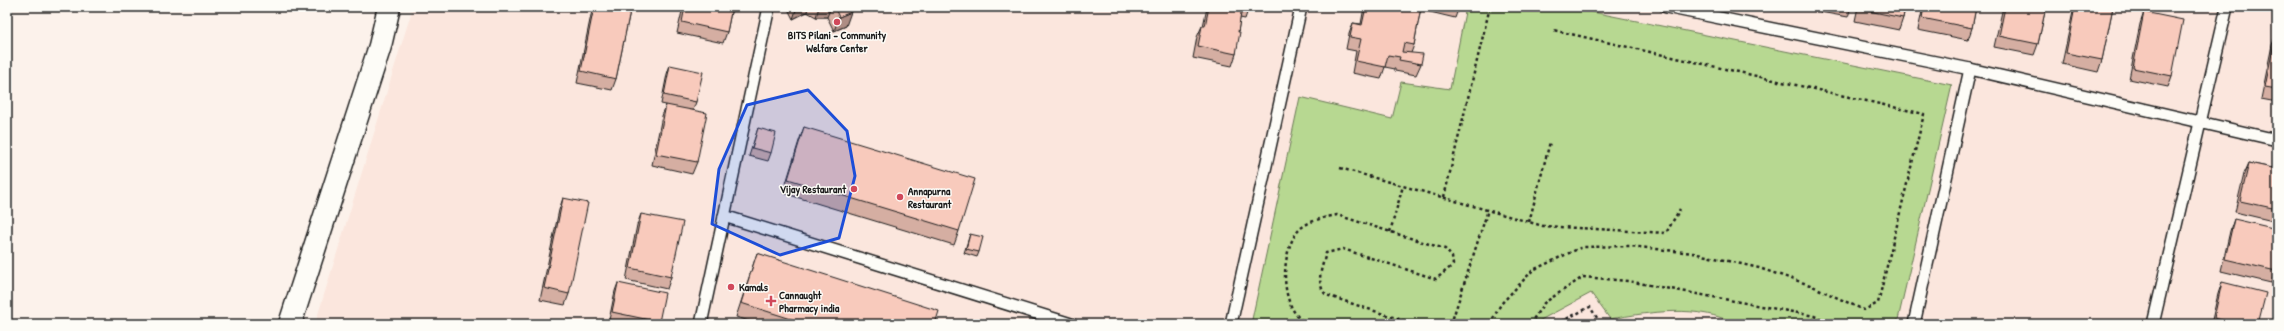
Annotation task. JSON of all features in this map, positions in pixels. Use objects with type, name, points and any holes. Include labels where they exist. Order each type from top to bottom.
[{"type":"street","points":[[290,324],[380,46],[389,7]]},
{"type":"lane","points":[[701,324],[769,7]]},
{"type":"lane","points":[[1231,324],[1301,7]]},
{"type":"lane","points":[[1666,7],[1970,69],[2277,140]]},
{"type":"lane","points":[[2153,324],[2227,7]]},
{"type":"lane","points":[[1914,324],[1970,69]]},
{"type":"lane","points":[[724,216],[1071,324]]},
{"type":"path","points":[[1444,197],[1490,7]]},
{"type":"path","points":[[1490,324],[1501,304],[1533,270],[1582,247],[1630,246],[1693,253],[1759,268],[1810,285],[1864,310],[1872,308],[1878,303],[1924,114],[1553,30]]},
{"type":"path","points":[[1528,222],[1550,142]]},
{"type":"path","points":[[1340,168],[1543,226],[1666,233],[1680,209]]},
{"type":"path","points":[[1390,232],[1403,186]]},
{"type":"path","points":[[1451,324],[1488,210]]},
{"type":"path","points":[[1308,324],[1303,322],[1290,306],[1285,286],[1291,242],[1300,228],[1324,218],[1337,215],[1445,248],[1452,257],[1453,265],[1436,279],[1343,249],[1326,253],[1319,281],[1321,289],[1326,295],[1414,324]]},
{"type":"path","points":[[1530,324],[1544,304],[1583,277],[1636,283],[1814,316],[1832,324]]},
{"type":"path","points":[[1556,324],[1590,307],[1601,324]]},
{"type":"path","points":[[1565,319],[1567,324]]},
{"type":"path","points":[[1639,324],[1661,324]]},
{"type":"highlighted area","points":[[808,90],[847,131],[855,176],[839,238],[780,255],[712,224],[719,169],[747,105]]},
{"type":"shaded area","points":[[413,7],[2277,7],[2277,324],[315,324]]},
{"type":"green space","points":[[1466,7],[1568,7],[1952,85],[1897,324],[1736,324],[1706,314],[1674,311],[1610,319],[1591,293],[1533,324],[1251,324],[1300,97],[1392,119],[1401,82],[1450,89]]},
{"type":"building","points":[[594,7],[612,7],[630,11],[616,79],[581,71]]},
{"type":"building","points":[[685,7],[732,7],[727,32],[682,22]]},
{"type":"building","points":[[834,7],[849,7],[851,12],[839,17]]},
{"type":"building","points":[[1209,7],[1242,7],[1236,54],[1198,46],[1202,26],[1205,26]]},
{"type":"building","points":[[1366,7],[1421,7],[1414,45],[1404,43],[1402,52],[1423,54],[1421,64],[1399,60],[1400,57],[1388,55],[1385,67],[1356,61],[1361,39],[1350,37],[1353,23],[1362,25]]},
{"type":"building","points":[[1447,7],[1459,7],[1458,9]]},
{"type":"building","points":[[1860,7],[1905,7],[1903,18],[1859,9]]},
{"type":"building","points":[[1924,7],[1976,7],[1972,28],[1922,18]]},
{"type":"building","points":[[2005,7],[2046,7],[2038,44],[1999,36]]},
{"type":"building","points":[[2075,7],[2113,7],[2102,60],[2066,53]]},
{"type":"building","points":[[2144,12],[2183,20],[2172,76],[2133,68]]},
{"type":"building","points":[[2277,34],[2277,89],[2265,87]]},
{"type":"building","points":[[670,65],[703,72],[696,102],[664,95]]},
{"type":"building","points":[[666,105],[707,113],[697,162],[656,154]]},
{"type":"building","points":[[804,127],[975,179],[959,231],[788,179]]},
{"type":"building","points":[[758,128],[776,133],[771,153],[752,148]]},
{"type":"building","points":[[2249,163],[2277,169],[2277,209],[2240,201]]},
{"type":"building","points":[[563,198],[588,203],[569,294],[544,288]]},
{"type":"building","points":[[641,214],[683,222],[671,277],[630,268]]},
{"type":"building","points":[[2234,219],[2277,229],[2276,271],[2225,259]]},
{"type":"building","points":[[970,234],[983,237],[979,252],[966,249]]},
{"type":"building","points":[[757,253],[939,311],[935,324],[807,324],[741,303]]},
{"type":"building","points":[[2222,282],[2266,293],[2258,324],[2238,324],[2214,318]]},
{"type":"building","points":[[618,283],[665,293],[659,322],[612,312]]},
{"type":"place","name":"BITS Pilani - Community Welfare Center","points":[[837,22]]},
{"type":"place","name":"Vijay Restaurant","points":[[854,189]]},
{"type":"place","name":"Annapurna Restaurant","points":[[900,197]]},
{"type":"place","name":"Kamals","points":[[731,287]]},
{"type":"place","name":"Cannaught Pharmacy india","points":[[771,301]]}]
